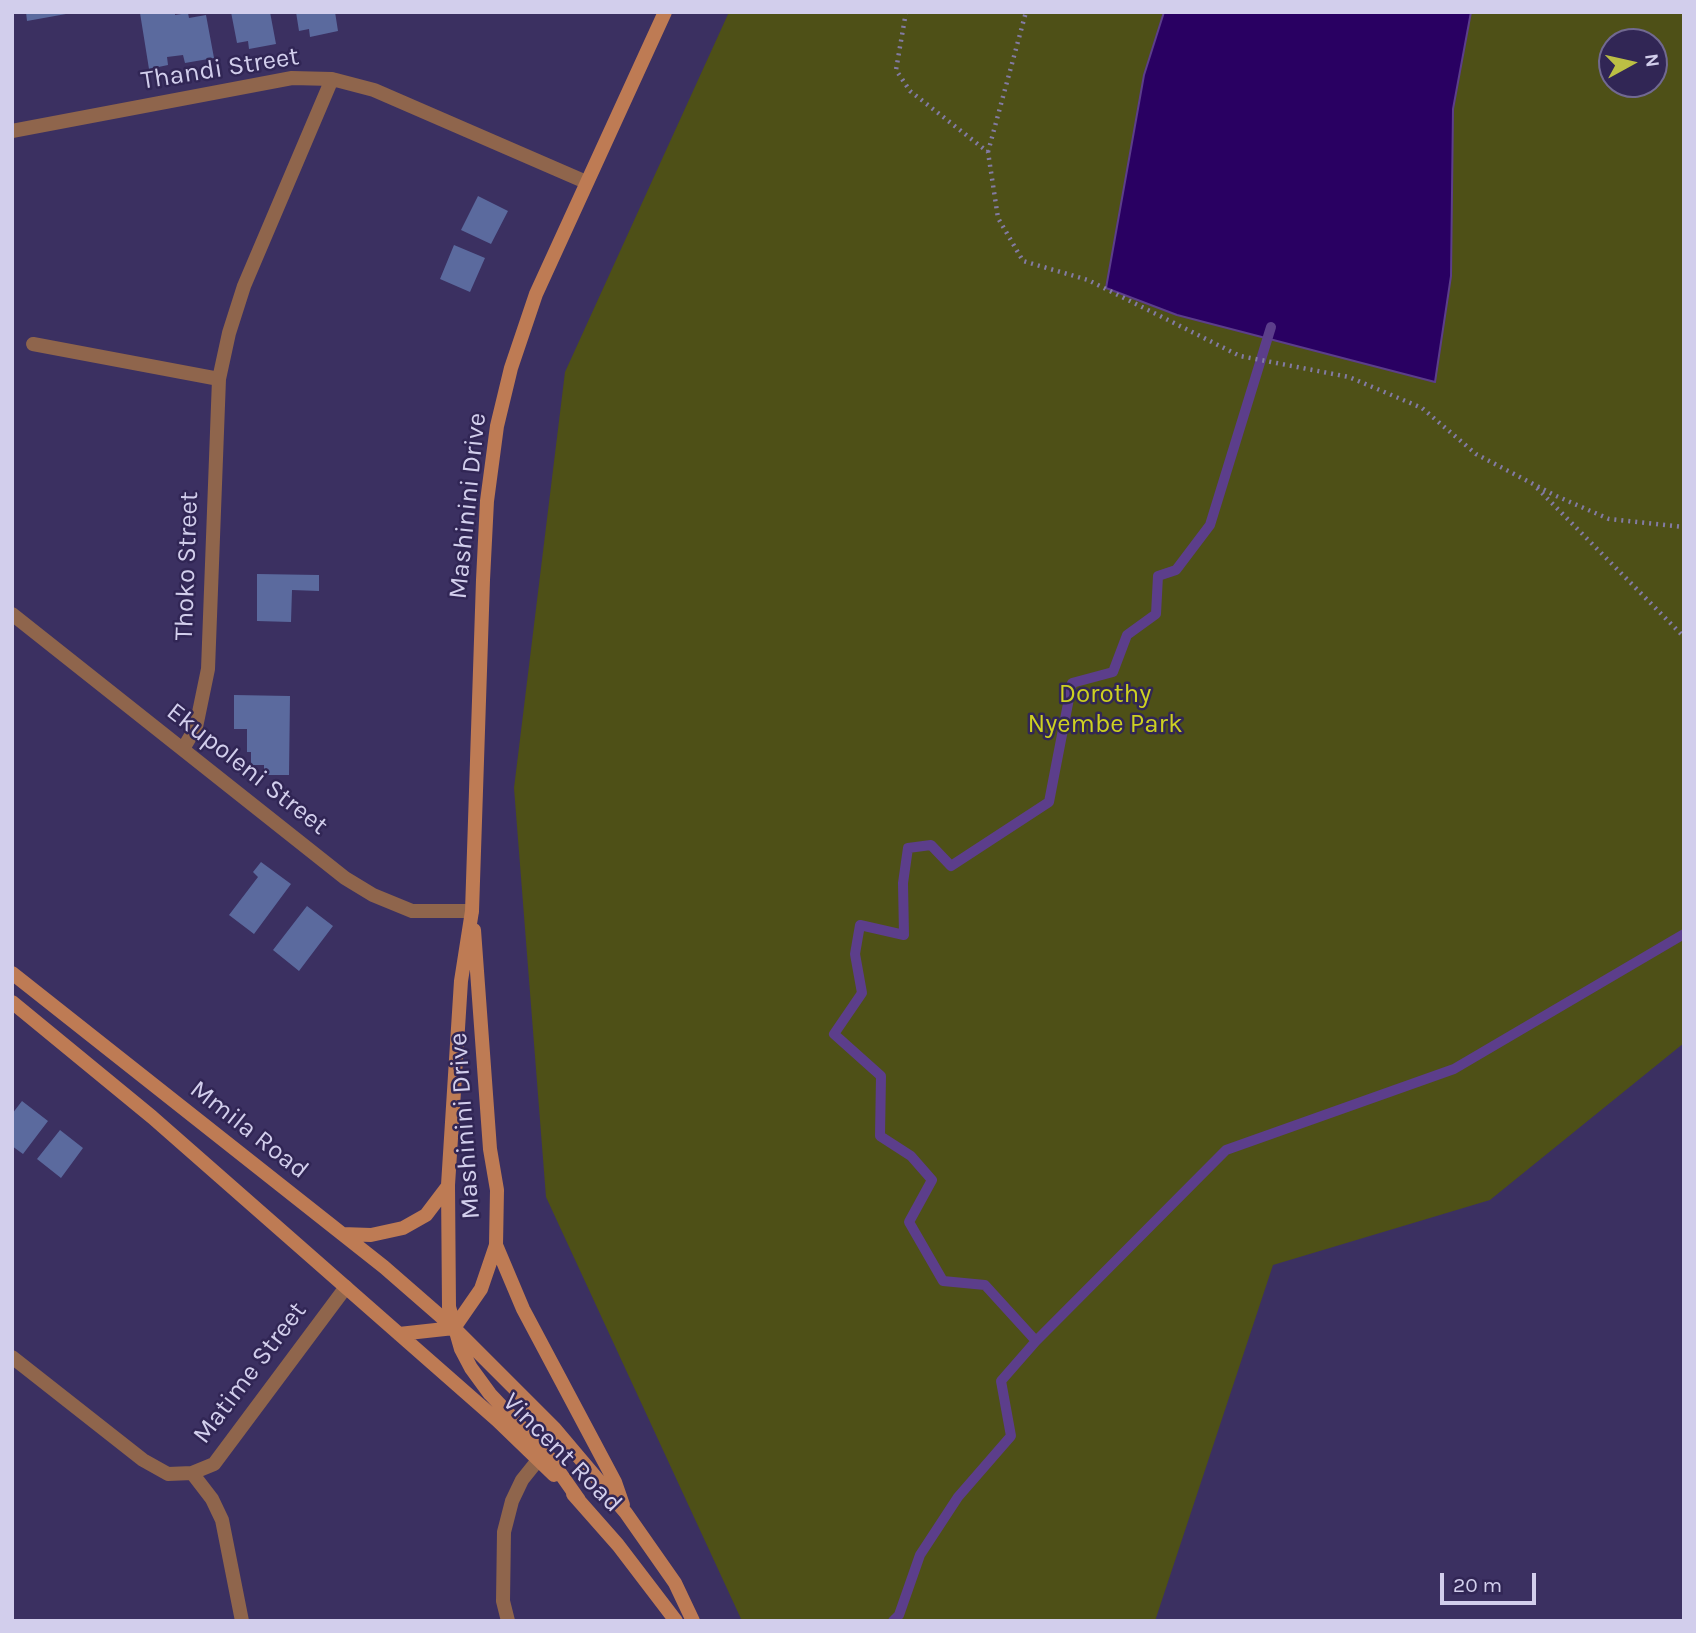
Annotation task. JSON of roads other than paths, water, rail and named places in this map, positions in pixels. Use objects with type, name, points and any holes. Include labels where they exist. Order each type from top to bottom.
[{"type":"main road","name":"Mashinini Drive","points":[[454,1328],[481,1289],[491,1267],[496,1245],[497,1190],[489,1136],[472,911],[482,580],[497,426],[511,368],[536,294],[665,12]]},
{"type":"main road","name":"Mashinini Drive","points":[[472,911],[461,981],[448,1185],[447,1289],[454,1328],[471,1368],[490,1394],[546,1453],[579,1500]]},
{"type":"main road","name":"Mmila Road","points":[[12,973],[342,1234],[454,1328]]},
{"type":"main road","name":"Mmila Road","points":[[12,1002],[152,1117],[399,1334]]},
{"type":"main road","points":[[342,1234],[371,1235],[403,1228],[426,1215],[448,1185]]},
{"type":"main road","points":[[496,1245],[523,1309],[615,1482],[626,1513]]},
{"type":"main road","points":[[399,1334],[454,1328]]},
{"type":"main road","name":"Vincent Road","points":[[454,1328],[555,1429],[626,1513],[674,1583],[693,1621]]},
{"type":"main road","name":"Vincent Road","points":[[399,1334],[579,1500],[676,1621]]},
{"type":"street","name":"Thandi Street","points":[[12,131],[292,78],[332,79],[374,90],[586,182]]},
{"type":"street","name":"Thoko Street","points":[[183,749],[196,727],[208,669],[219,379],[229,333],[244,286],[332,79]]},
{"type":"street","points":[[33,344],[219,379]]},
{"type":"street","name":"Ekupoleni Street","points":[[12,614],[345,878],[373,895],[412,911],[472,911]]},
{"type":"street","name":"Matime Street","points":[[12,1357],[143,1460],[168,1474],[192,1474],[214,1464],[346,1287]]},
{"type":"street","points":[[508,1621],[503,1601],[504,1532],[512,1501],[522,1480],[538,1460]]},
{"type":"street","points":[[192,1474],[212,1499],[222,1520],[242,1621]]},
{"type":"waterway","points":[[1036,1341],[985,1285],[943,1281],[909,1222],[932,1180],[911,1156],[880,1136],[881,1076],[834,1034],[862,993],[855,954],[860,925],[904,935],[903,883],[908,848],[931,845],[951,866],[1049,802],[1072,683],[1113,672],[1127,635],[1156,614],[1158,576],[1176,570],[1210,525],[1271,327]]},
{"type":"waterway","points":[[893,1621],[899,1615],[920,1555],[958,1497],[1011,1436],[1001,1381],[1036,1341],[1226,1150],[1454,1069],[1684,934]]},
{"type":"park label","name":"Dorothy Nyembe Park","points":[[1105,710]]}]
